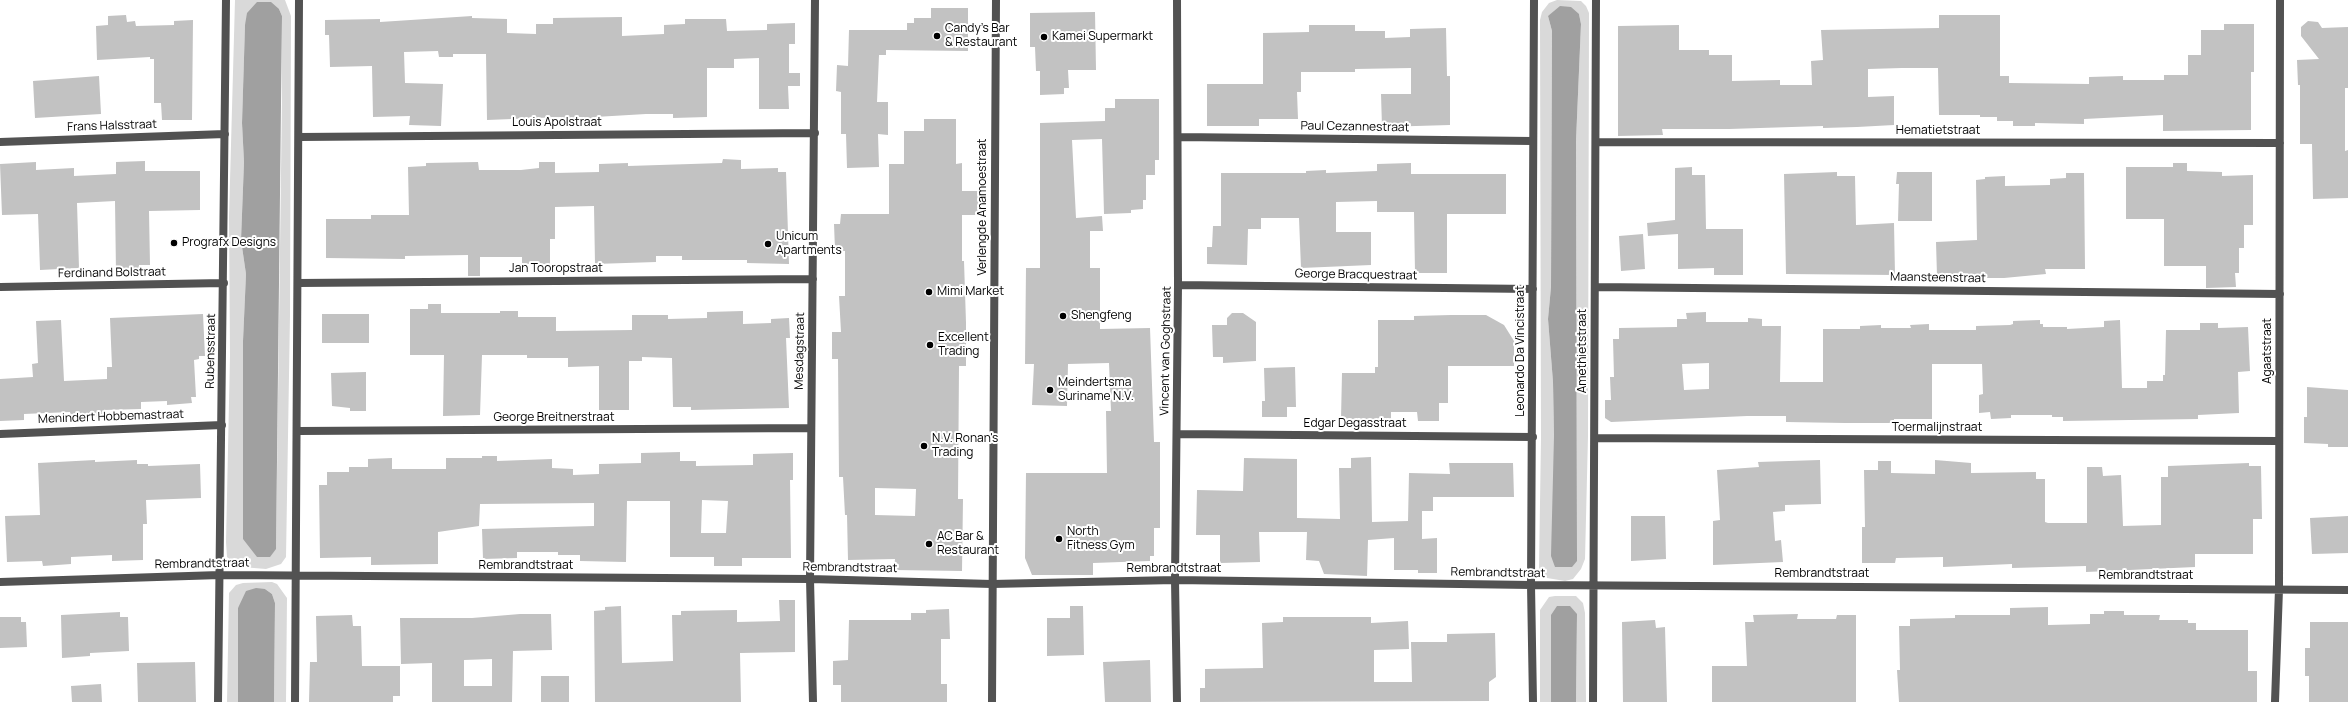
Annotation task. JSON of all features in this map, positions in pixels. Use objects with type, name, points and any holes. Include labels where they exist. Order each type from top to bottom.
[{"type":"street","name":"Rubensstraat","points":[[218,702],[224,283],[226,0]]},
{"type":"street","points":[[295,702],[295,577],[298,431],[299,0]]},
{"type":"street","name":"Mesdagstraat","points":[[812,702],[810,579],[815,0]]},
{"type":"street","name":"Verlengde Anamoestraat","points":[[992,702],[996,0]]},
{"type":"street","name":"Vincent van Goghstraat","points":[[1177,0],[1178,285],[1175,580],[1177,702]]},
{"type":"street","name":"Leonardo Da Vincistraat","points":[[1533,702],[1531,585],[1533,438],[1532,141],[1534,0]]},
{"type":"street","name":"Amethietstraat","points":[[1593,702],[1596,286],[1596,0]]},
{"type":"street","name":"Agaatstraat","points":[[2275,702],[2279,589],[2280,0]]},
{"type":"street","name":"Louis Apolstraat","points":[[299,137],[815,133]]},
{"type":"street","name":"Frans Halsstraat","points":[[0,142],[225,134]]},
{"type":"street","name":"Paul Cezannestraat","points":[[1178,137],[1532,141]]},
{"type":"street","name":"Hematietstraat","points":[[1596,142],[2280,143]]},
{"type":"street","name":"Jan Tooropstraat","points":[[298,283],[813,279]]},
{"type":"street","name":"Ferdinand Bolstraat","points":[[0,287],[224,283]]},
{"type":"street","name":"George Bracquestraat","points":[[1178,285],[1533,289]]},
{"type":"street","name":"Maansteenstraat","points":[[1596,286],[2280,294]]},
{"type":"street","name":"Menindert Hobbemastraat","points":[[0,434],[222,425]]},
{"type":"street","name":"George Breitnerstraat","points":[[298,431],[812,428]]},
{"type":"street","name":"Edgar Degasstraat","points":[[1177,434],[1533,438]]},
{"type":"street","name":"Toermalijnstraat","points":[[1595,438],[2279,441]]},
{"type":"street","name":"Rembrandtstraat","points":[[0,582],[220,575],[295,577],[810,579],[992,584],[1175,580],[1531,585],[2348,590]]},
{"type":"shaded area","points":[[235,0],[285,0],[291,16],[290,315],[286,557],[281,564],[266,569],[242,567],[227,557],[226,542],[230,356],[229,217]],"holes":[[[279,9],[282,16],[282,97],[276,549],[243,539],[243,341],[246,274],[241,240],[244,162],[242,123],[245,25]]]},
{"type":"shaded area","points":[[1557,0],[1581,1],[1586,6],[1589,13],[1588,436],[1585,559],[1581,569],[1573,579],[1565,581],[1547,578],[1539,568],[1541,438],[1540,20],[1542,12],[1549,3]],"holes":[[[1579,14],[1581,24],[1576,141],[1577,561],[1554,436],[1553,382],[1548,319],[1551,287],[1552,31],[1548,16]]]},
{"type":"shaded area","points":[[257,2],[271,2],[279,9],[282,16],[276,549],[270,557],[257,557],[243,539],[243,341],[246,274],[241,240],[244,162],[242,123],[245,25],[247,13]]},
{"type":"shaded area","points":[[1560,6],[1571,7],[1579,14],[1581,24],[1576,141],[1577,561],[1572,567],[1555,567],[1551,556],[1554,436],[1553,382],[1548,319],[1551,287],[1552,31],[1548,16]]},
{"type":"shaded area","points":[[272,582],[277,584],[287,598],[286,702],[274,702],[275,603],[272,594],[265,589],[238,608],[238,702],[227,702],[229,593],[236,585],[243,583]]},
{"type":"shaded area","points":[[256,588],[265,589],[272,594],[275,603],[274,702],[238,702],[238,608],[246,591]]},
{"type":"shaded area","points":[[1576,596],[1583,603],[1585,613],[1586,702],[1576,702],[1577,614],[1552,615],[1551,702],[1540,702],[1540,610],[1549,597]]},
{"type":"shaded area","points":[[1557,606],[1570,606],[1577,614],[1576,702],[1551,702],[1551,615]]},
{"type":"building","points":[[931,8],[968,8],[968,51],[886,50],[886,55],[879,55],[877,102],[888,102],[888,135],[878,134],[879,167],[847,168],[846,134],[841,134],[841,92],[836,91],[837,65],[848,66],[849,30],[907,30],[907,23],[914,23],[914,18],[931,18]]},
{"type":"building","points":[[1095,12],[1096,70],[1068,70],[1069,88],[1064,88],[1064,94],[1040,95],[1040,71],[1036,71],[1035,47],[1030,47],[1030,13]]},
{"type":"building","points":[[126,15],[127,22],[135,21],[136,26],[174,25],[174,21],[193,20],[192,120],[162,120],[161,103],[154,103],[154,59],[150,59],[150,57],[97,60],[96,26],[108,25],[108,16]]},
{"type":"building","points":[[1939,15],[2000,15],[2000,76],[2009,76],[2009,83],[2089,84],[2089,77],[2123,76],[2123,80],[2164,80],[2164,75],[2188,75],[2188,55],[2201,55],[2201,30],[2224,30],[2224,24],[2254,24],[2254,72],[2251,72],[2251,130],[2163,131],[2163,115],[2084,119],[2084,124],[2035,123],[2035,126],[2013,126],[2013,121],[1997,121],[1997,117],[1980,117],[1980,115],[1939,115],[1938,68],[1902,68],[1868,69],[1868,97],[1894,96],[1894,125],[1823,128],[1823,126],[1729,129],[1662,129],[1663,135],[1618,136],[1618,26],[1679,25],[1679,50],[1709,50],[1709,55],[1732,55],[1732,81],[1780,80],[1780,85],[1812,85],[1811,61],[1823,60],[1821,30],[1939,28]]},
{"type":"building","points":[[472,16],[472,18],[507,19],[507,33],[536,34],[536,24],[553,24],[553,18],[622,17],[622,36],[664,34],[664,25],[685,24],[685,19],[726,19],[727,31],[767,30],[767,24],[795,23],[795,44],[789,44],[789,73],[800,73],[800,86],[788,86],[789,109],[759,109],[759,58],[734,59],[734,68],[707,68],[707,117],[673,118],[673,114],[646,114],[595,117],[595,119],[561,120],[561,117],[487,120],[486,54],[453,54],[453,57],[439,57],[438,51],[404,52],[405,83],[443,84],[441,126],[409,125],[410,116],[373,117],[372,66],[330,67],[329,35],[325,35],[325,20],[380,19],[380,22]]},
{"type":"building","points":[[2308,21],[2318,22],[2322,28],[2348,27],[2348,88],[2345,88],[2345,151],[2348,150],[2348,198],[2313,199],[2312,144],[2300,144],[2300,85],[2298,85],[2297,60],[2319,59],[2301,36],[2301,27]]},
{"type":"building","points":[[1309,25],[1355,25],[1355,31],[1385,31],[1385,38],[1410,37],[1410,29],[1446,28],[1447,76],[1450,76],[1450,125],[1382,127],[1381,94],[1411,94],[1411,68],[1355,69],[1355,72],[1301,72],[1301,92],[1297,92],[1298,119],[1259,119],[1259,126],[1207,126],[1207,84],[1263,84],[1263,33],[1309,32]]},
{"type":"building","points":[[99,76],[101,114],[35,118],[33,81]]},
{"type":"building","points":[[1115,99],[1159,99],[1159,160],[1155,160],[1155,175],[1146,175],[1146,200],[1143,200],[1143,209],[1131,210],[1131,213],[1104,214],[1102,139],[1072,140],[1076,218],[1102,216],[1103,231],[1090,231],[1090,268],[1100,268],[1100,329],[1150,328],[1154,442],[1160,442],[1160,528],[1154,528],[1154,556],[1150,556],[1150,561],[1093,563],[1093,575],[1032,575],[1025,558],[1026,473],[1107,473],[1106,411],[1111,411],[1109,363],[1068,364],[1067,406],[1032,405],[1034,364],[1025,364],[1026,268],[1040,268],[1040,123],[1105,121],[1105,108],[1115,108]]},
{"type":"building","points":[[924,119],[956,119],[956,164],[962,163],[962,191],[984,191],[984,215],[962,215],[962,261],[964,261],[966,366],[959,366],[958,499],[963,499],[962,571],[894,570],[895,559],[848,560],[847,515],[845,515],[843,477],[839,477],[838,359],[832,359],[832,332],[841,332],[839,296],[845,296],[845,251],[835,250],[834,224],[840,224],[841,214],[889,214],[889,164],[904,164],[904,131],[924,131]],"holes":[[[875,488],[916,489],[915,516],[875,515]]]},
{"type":"building","points":[[723,159],[741,160],[741,169],[778,168],[778,172],[786,172],[789,264],[747,263],[747,260],[682,260],[682,256],[656,256],[656,262],[595,264],[594,206],[555,207],[555,239],[550,239],[550,264],[522,264],[522,257],[480,257],[480,276],[468,276],[468,255],[405,256],[405,259],[326,258],[326,219],[371,219],[371,215],[409,215],[408,167],[426,166],[426,163],[478,162],[479,170],[521,170],[539,168],[539,162],[555,162],[555,173],[599,172],[599,164],[628,163],[628,166],[722,163]]},
{"type":"building","points":[[145,161],[145,171],[200,171],[200,210],[149,211],[150,265],[139,265],[139,273],[116,273],[115,201],[77,203],[79,268],[40,270],[38,214],[2,215],[0,164],[36,162],[36,170],[74,168],[74,176],[116,174],[116,162]]},
{"type":"building","points":[[1411,163],[1411,174],[1506,174],[1506,214],[1447,214],[1447,273],[1415,273],[1414,212],[1377,212],[1377,201],[1336,202],[1336,232],[1371,232],[1371,265],[1301,268],[1299,218],[1261,218],[1261,229],[1248,229],[1247,265],[1207,264],[1207,247],[1212,247],[1213,226],[1221,226],[1221,173],[1306,173],[1306,171],[1326,170],[1326,173],[1377,171],[1377,164]]},
{"type":"building","points":[[2173,163],[2187,163],[2187,171],[2222,172],[2222,176],[2253,175],[2253,225],[2244,225],[2244,248],[2239,248],[2239,273],[2235,273],[2236,287],[2206,288],[2206,266],[2164,266],[2164,219],[2126,219],[2126,167],[2173,167]]},
{"type":"building","points":[[1692,167],[1692,175],[1705,175],[1706,229],[1743,229],[1743,275],[1714,275],[1714,268],[1678,269],[1678,234],[1648,236],[1647,223],[1675,220],[1675,168]]},
{"type":"building","points":[[1837,172],[1837,176],[1855,176],[1856,225],[1894,223],[1895,275],[1786,274],[1784,174]]},
{"type":"building","points":[[1897,172],[1932,172],[1932,221],[1898,221],[1899,184],[1896,184]]},
{"type":"building","points":[[2066,173],[2084,173],[2085,269],[2045,269],[2046,274],[2004,278],[1972,278],[1972,274],[1937,276],[1936,242],[1977,240],[1976,180],[1985,179],[1985,177],[2005,176],[2005,186],[2050,185],[2050,179],[2066,178]]},
{"type":"building","points":[[1643,234],[1645,269],[1621,271],[1619,236]]},
{"type":"building","points":[[428,304],[441,304],[441,313],[500,313],[500,311],[518,311],[518,317],[556,317],[556,331],[632,330],[632,315],[668,315],[668,319],[707,318],[707,312],[743,311],[743,324],[771,323],[771,319],[789,318],[790,338],[786,338],[789,408],[691,410],[691,407],[673,407],[672,358],[642,357],[642,361],[629,361],[629,410],[599,410],[599,366],[568,367],[568,358],[527,358],[527,355],[482,355],[480,415],[443,416],[444,355],[410,355],[410,309],[428,309]]},
{"type":"building","points":[[1706,312],[1706,322],[1748,322],[1748,318],[1762,319],[1762,326],[1781,326],[1780,382],[1823,382],[1823,329],[1860,329],[1860,326],[1881,325],[1881,328],[1911,328],[1910,325],[1929,324],[1929,330],[1976,330],[1976,326],[2010,325],[2013,324],[2013,321],[2040,320],[2040,324],[2043,324],[2043,327],[2067,327],[2067,329],[2104,327],[2104,321],[2120,320],[2122,388],[2147,388],[2147,381],[2163,381],[2163,375],[2165,375],[2166,330],[2200,330],[2200,323],[2218,323],[2218,328],[2248,327],[2250,371],[2238,372],[2239,413],[2198,415],[2198,419],[2063,421],[2063,417],[2052,417],[2052,415],[2011,415],[2011,418],[1991,419],[1990,412],[1979,413],[1979,395],[1983,394],[1982,364],[1932,364],[1932,419],[1894,419],[1894,423],[1845,423],[1786,422],[1786,416],[1747,416],[1611,422],[1605,418],[1605,400],[1611,400],[1610,377],[1614,377],[1613,339],[1619,339],[1619,328],[1677,327],[1677,319],[1687,319],[1686,313]],"holes":[[[1709,363],[1709,389],[1684,390],[1682,364]]]},
{"type":"building","points":[[1232,313],[1243,313],[1256,322],[1256,361],[1223,363],[1223,357],[1213,357],[1212,325],[1227,325],[1227,318]]},
{"type":"building","points":[[203,314],[205,356],[199,356],[199,359],[194,360],[196,397],[191,397],[192,403],[167,405],[167,401],[141,402],[141,409],[104,410],[105,416],[71,418],[70,412],[24,414],[24,420],[0,421],[0,379],[33,377],[32,364],[38,363],[36,321],[61,320],[64,381],[107,379],[107,367],[112,367],[110,318]]},
{"type":"building","points":[[322,314],[369,314],[369,343],[322,343]]},
{"type":"building","points":[[1486,315],[1504,325],[1514,341],[1514,366],[1448,366],[1448,403],[1439,403],[1439,421],[1418,421],[1417,412],[1391,412],[1391,419],[1341,419],[1342,373],[1375,373],[1375,367],[1378,367],[1378,320],[1414,320],[1414,316]]},
{"type":"building","points":[[1295,367],[1296,407],[1287,407],[1287,417],[1262,417],[1262,401],[1265,401],[1264,368]]},
{"type":"building","points":[[366,372],[366,411],[350,411],[350,408],[332,406],[331,373]]},
{"type":"building","points":[[2307,387],[2348,390],[2348,447],[2328,447],[2328,444],[2304,443],[2304,417],[2307,417]]},
{"type":"building","points":[[680,452],[680,461],[696,461],[696,466],[753,465],[753,454],[793,453],[793,480],[790,480],[791,558],[742,558],[742,566],[714,566],[714,557],[670,557],[670,501],[627,501],[626,562],[580,561],[580,555],[558,555],[558,552],[517,552],[517,558],[483,559],[482,529],[594,526],[594,503],[480,504],[479,526],[438,532],[438,564],[371,565],[371,557],[320,558],[319,485],[327,485],[327,472],[349,472],[349,467],[368,467],[368,459],[392,458],[392,469],[446,469],[446,458],[482,458],[482,456],[497,456],[497,461],[552,459],[552,468],[573,469],[573,475],[599,474],[599,464],[641,463],[641,453]],"holes":[[[702,500],[728,501],[726,533],[701,533]]]},
{"type":"building","points":[[1371,457],[1372,522],[1408,521],[1409,473],[1450,474],[1449,463],[1513,463],[1514,497],[1433,497],[1433,511],[1422,511],[1422,539],[1437,538],[1437,573],[1418,573],[1418,570],[1394,570],[1394,538],[1368,540],[1367,576],[1324,574],[1319,561],[1306,560],[1307,532],[1259,532],[1260,562],[1220,563],[1220,535],[1196,535],[1197,490],[1243,491],[1244,458],[1297,459],[1297,518],[1340,519],[1339,468],[1351,468],[1351,458]]},
{"type":"building","points":[[95,460],[95,462],[137,460],[137,464],[148,464],[148,466],[200,464],[201,498],[146,500],[147,524],[143,524],[143,560],[112,561],[112,555],[71,557],[71,564],[43,566],[42,561],[7,562],[5,516],[40,515],[38,463]]},
{"type":"building","points":[[1820,460],[1821,504],[1785,505],[1785,511],[1773,512],[1775,541],[1781,540],[1783,562],[1713,565],[1713,521],[1720,520],[1717,470],[1759,467],[1758,462]]},
{"type":"building","points":[[1935,460],[1971,463],[1971,473],[2036,472],[2036,479],[2045,479],[2045,522],[2048,523],[2087,523],[2087,467],[2102,467],[2103,476],[2121,475],[2123,526],[2161,525],[2161,477],[2168,477],[2168,466],[2249,463],[2249,466],[2261,466],[2262,519],[2253,519],[2253,554],[2195,554],[2195,567],[2086,572],[2086,566],[2012,568],[2012,564],[1943,567],[1943,557],[1896,558],[1895,563],[1862,563],[1862,527],[1865,527],[1864,470],[1878,470],[1878,461],[1891,461],[1891,473],[1935,474]]},
{"type":"building","points":[[1631,516],[1665,516],[1666,559],[1631,561]]},
{"type":"building","points":[[2348,516],[2348,553],[2312,554],[2310,518]]},
{"type":"building","points":[[779,600],[795,600],[795,652],[740,653],[741,702],[595,702],[594,611],[605,610],[605,607],[621,606],[622,663],[673,661],[672,615],[681,615],[681,611],[737,610],[737,622],[780,621]]},
{"type":"building","points":[[1070,606],[1083,606],[1084,655],[1047,656],[1047,618],[1070,618]]},
{"type":"building","points":[[2048,607],[2048,625],[2090,624],[2090,614],[2104,614],[2104,611],[2124,611],[2124,615],[2160,615],[2159,620],[2188,620],[2188,623],[2196,623],[2196,630],[2248,630],[2248,671],[2257,671],[2257,702],[1899,702],[1897,670],[1900,670],[1899,626],[1910,626],[1910,619],[1955,618],[1955,615],[2010,615],[2010,608]]},
{"type":"building","points":[[949,609],[950,639],[941,639],[941,684],[947,684],[947,702],[841,702],[841,685],[833,685],[833,661],[848,660],[849,620],[911,620],[911,613],[926,613],[926,610]]},
{"type":"building","points":[[120,612],[120,617],[128,617],[129,651],[90,653],[90,656],[62,658],[61,615]]},
{"type":"building","points":[[520,614],[551,614],[552,650],[513,651],[512,702],[432,702],[432,663],[401,664],[400,618],[472,618]],"holes":[[[492,659],[492,686],[464,686],[464,660]]]},
{"type":"building","points":[[1798,614],[1797,619],[1836,619],[1837,615],[1856,615],[1856,702],[1712,702],[1712,666],[1747,666],[1745,622],[1754,622],[1753,615]]},
{"type":"building","points":[[352,615],[353,626],[361,626],[362,666],[400,666],[400,696],[393,696],[393,702],[309,702],[310,662],[317,662],[316,616]]},
{"type":"building","points":[[0,617],[21,617],[21,622],[26,622],[27,647],[0,648]]},
{"type":"building","points":[[1283,617],[1371,617],[1371,623],[1408,621],[1409,649],[1374,650],[1374,682],[1412,682],[1411,642],[1447,642],[1447,634],[1495,633],[1496,677],[1489,682],[1489,701],[1200,702],[1200,688],[1205,688],[1205,669],[1263,668],[1262,623],[1283,622]]},
{"type":"building","points":[[1655,620],[1656,628],[1665,627],[1667,702],[1623,702],[1622,622]]},
{"type":"building","points":[[2310,622],[2348,622],[2348,702],[2309,702],[2309,676],[2305,676],[2305,648],[2310,648]]},
{"type":"building","points":[[1150,660],[1151,702],[1105,702],[1103,662]]},
{"type":"building","points":[[195,662],[196,702],[138,702],[137,663]]},
{"type":"building","points":[[541,676],[569,676],[569,702],[541,702]]},
{"type":"building","points":[[101,684],[102,702],[72,702],[71,686]]},
{"type":"place","name":"Candy’s Bar & Restaurant","points":[[937,36]]},
{"type":"place","name":"Kamei Supermarkt","points":[[1044,37]]},
{"type":"place","name":"Prografx Designs","points":[[174,243]]},
{"type":"place","name":"Unicum Apartments","points":[[768,244]]},
{"type":"place","name":"Mimi Market","points":[[929,292]]},
{"type":"place","name":"Shengfeng","points":[[1063,316]]},
{"type":"place","name":"Excellent Trading","points":[[930,345]]},
{"type":"place","name":"Meindertsma Suriname N.V.","points":[[1050,390]]},
{"type":"place","name":"N.V. Ronan's Trading","points":[[924,446]]},
{"type":"place","name":"North Fitness Gym","points":[[1059,539]]},
{"type":"place","name":"AC Bar & Restaurant","points":[[929,544]]}]
